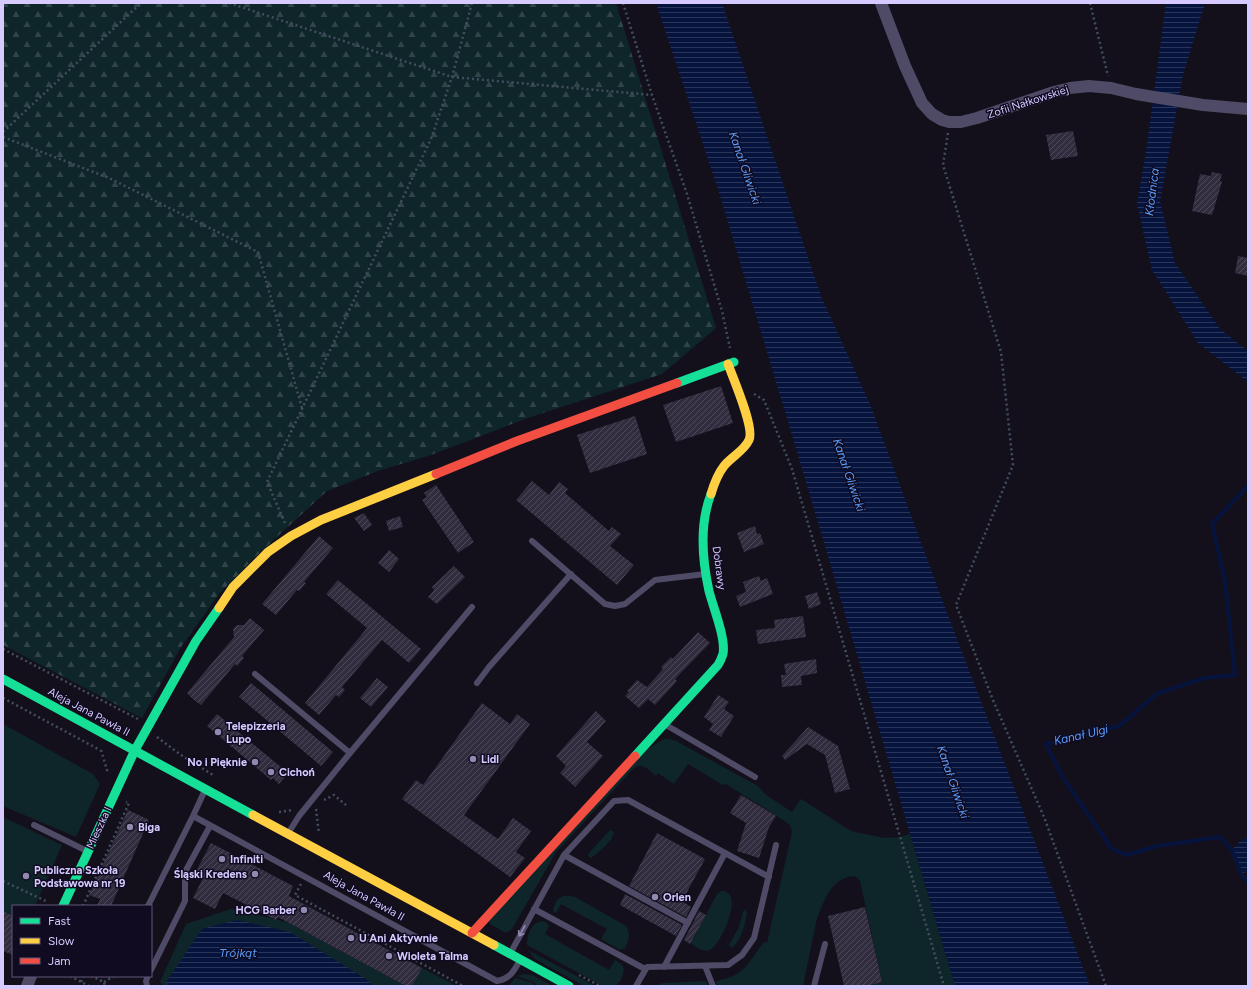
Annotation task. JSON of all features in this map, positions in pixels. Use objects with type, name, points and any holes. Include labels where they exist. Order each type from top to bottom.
[{"type":"street","points":[[881,3],[905,66],[922,103],[932,114],[949,122]]},
{"type":"street","name":"Zofii Nałkowskiej","points":[[949,122],[961,122],[977,118],[1054,92],[1070,88],[1089,86],[1111,88],[1136,94],[1203,105],[1248,109]]},
{"type":"street","name":"Mieszka I","points":[[63,905],[135,750],[196,641],[233,587],[268,552],[291,536],[321,520],[517,441],[731,363]]},
{"type":"street","name":"Dobrawy","points":[[472,933],[665,724],[718,665],[723,654],[723,641],[709,590],[703,555],[704,522],[709,498],[716,479],[724,466],[745,446],[750,439],[750,426],[731,363]]},
{"type":"street","name":"Aleja Jana Pawła II","points":[[3,679],[569,986]]},
{"type":"lane","points":[[532,540],[605,604],[615,606],[625,604],[655,580],[706,574]]},
{"type":"lane","points":[[477,684],[489,667],[571,574]]},
{"type":"lane","points":[[288,833],[299,816],[350,753],[472,607]]},
{"type":"lane","points":[[254,674],[350,753]]},
{"type":"lane","points":[[665,724],[755,777]]},
{"type":"lane","points":[[148,905],[206,789]]},
{"type":"lane","points":[[510,954],[564,855],[614,801],[628,800],[769,877]]},
{"type":"lane","name":"Aleja Jana Pawła II","points":[[193,816],[497,982],[505,980],[513,974],[521,960]]},
{"type":"lane","points":[[34,825],[88,852]]},
{"type":"lane","points":[[152,968],[185,901],[186,872],[210,826]]},
{"type":"lane","points":[[636,986],[647,967],[728,965],[742,955],[754,938],[776,845]]},
{"type":"lane","points":[[664,967],[725,853]]},
{"type":"lane","points":[[564,855],[688,923]]},
{"type":"lane","points":[[534,909],[645,969]]},
{"type":"lane","points":[[814,986],[825,944]]},
{"type":"lane","points":[[705,966],[712,986]]},
{"type":"path","points":[[3,132],[140,3]]},
{"type":"path","points":[[229,3],[452,77],[652,94]]},
{"type":"path","points":[[291,536],[267,482],[431,139],[452,77],[472,3]]},
{"type":"path","points":[[623,3],[652,94],[687,194],[722,311],[731,363]]},
{"type":"path","points":[[1090,3],[1111,88]]},
{"type":"path","points":[[949,122],[943,165],[1001,352],[1013,465],[956,604],[993,700],[1044,817],[1106,986]]},
{"type":"path","points":[[3,137],[109,178],[258,252],[302,408]]},
{"type":"path","points":[[748,390],[764,400],[792,469],[944,986]]},
{"type":"path","points":[[3,649],[150,725]]},
{"type":"path","points":[[321,802],[334,795],[346,805]]},
{"type":"path","points":[[318,805],[316,808],[320,840],[324,843],[320,851]]},
{"type":"path","points":[[305,877],[295,895],[461,986]]},
{"type":"path","points":[[3,881],[48,902]]},
{"type":"path","points":[[72,977],[89,986]]},
{"type":"path","points":[[81,982],[84,977]]},
{"type":"path","points":[[94,977],[105,984],[113,977]]},
{"type":"green space","points":[[3,3],[616,3],[716,328],[662,374],[525,419],[431,455],[378,471],[327,491],[255,557],[219,594],[181,647],[142,718],[3,645]]},
{"type":"green space","points":[[3,724],[93,774],[100,784],[76,837],[3,806]]},
{"type":"green space","points":[[664,739],[676,741],[758,786],[766,795],[792,812],[801,799],[851,831],[884,838],[900,837],[910,834],[955,986],[866,986],[882,982],[860,881],[855,876],[840,880],[830,890],[826,897],[817,918],[803,986],[718,986],[715,981],[733,976],[739,972],[749,963],[764,942],[767,943],[792,832],[790,825],[786,822],[726,784],[723,785],[688,764],[674,784],[658,773],[656,776],[643,766],[637,766],[634,768],[556,852],[512,929],[506,933],[490,924],[489,920],[494,913],[626,767],[638,755]]},
{"type":"green space","points":[[3,817],[62,845],[35,905],[12,905],[12,916],[3,911]]},
{"type":"green space","points":[[610,830],[614,832],[608,843],[602,850],[591,858],[589,857],[589,853]]},
{"type":"green space","points":[[721,891],[728,893],[731,899],[729,918],[720,939],[715,946],[708,951],[702,950],[691,943],[717,894]]},
{"type":"green space","points":[[563,896],[575,897],[626,926],[629,932],[629,937],[625,948],[620,950],[601,939],[607,929],[561,904],[556,913],[554,912],[553,909],[557,900]]},
{"type":"green space","name":"Trójkąt","points":[[231,909],[289,923],[406,986],[164,986],[160,982],[186,924]]},
{"type":"green space","points":[[744,909],[747,912],[744,927],[737,942],[731,948],[729,945],[739,927]]},
{"type":"green space","points":[[542,921],[546,922],[549,926],[545,934],[609,970],[615,960],[622,965],[624,970],[621,980],[616,986],[603,986],[527,945],[530,930],[535,924]]},
{"type":"green space","points":[[528,950],[595,986],[584,986],[535,959]]},
{"type":"green space","points":[[422,968],[457,986],[412,986]]},
{"type":"green space","points":[[524,974],[532,975],[553,986],[539,986],[531,981],[517,976]]},
{"type":"green space","points":[[515,978],[530,982],[537,986],[508,986]]},
{"type":"green space","points":[[706,981],[708,986],[654,986],[663,983]]},
{"type":"water","name":"Kanał Gliwicki","points":[[656,3],[722,3],[821,296],[870,404],[946,610],[1090,986],[955,986],[718,189]]},
{"type":"water","name":"Kłodnica","points":[[1166,3],[1205,3],[1183,75],[1160,201],[1175,263],[1220,329],[1248,351],[1248,382],[1198,343],[1152,270],[1137,204],[1146,152]]},
{"type":"water","points":[[1248,837],[1248,871],[1241,874],[1232,850],[1241,840]]},
{"type":"water","name":"Trójkąt","points":[[237,920],[290,932],[366,979],[371,986],[169,986],[166,982],[202,929]]},
{"type":"building","points":[[1073,131],[1078,156],[1051,160],[1046,135]]},
{"type":"building","points":[[1212,172],[1222,174],[1220,181],[1222,182],[1212,215],[1192,211],[1200,174],[1211,176]]},
{"type":"building","points":[[1238,256],[1248,258],[1248,276],[1235,273]]},
{"type":"building","points":[[721,386],[733,423],[676,442],[663,405]]},
{"type":"building","points":[[635,416],[647,454],[590,473],[577,435]]},
{"type":"building","points":[[532,481],[549,495],[559,482],[568,489],[565,493],[609,531],[612,527],[621,534],[610,546],[634,565],[617,585],[516,500]]},
{"type":"building","points":[[436,485],[474,542],[458,553],[422,500],[427,497],[424,493]]},
{"type":"building","points":[[364,513],[372,525],[364,531],[354,518]]},
{"type":"building","points":[[400,516],[403,527],[389,531],[386,521]]},
{"type":"building","points":[[755,526],[757,534],[760,533],[764,544],[744,552],[737,533]]},
{"type":"building","points":[[319,536],[333,548],[304,582],[306,583],[299,591],[297,590],[276,615],[262,604]]},
{"type":"building","points":[[389,550],[399,559],[389,572],[378,563]]},
{"type":"building","points":[[454,566],[465,577],[437,604],[428,597],[434,590],[432,587]]},
{"type":"building","points":[[759,576],[761,581],[767,578],[773,594],[740,607],[736,596],[746,592],[743,582]]},
{"type":"building","points":[[338,580],[421,649],[409,663],[382,640],[342,687],[345,690],[339,697],[336,695],[319,715],[305,703],[367,628],[326,594]]},
{"type":"building","points":[[817,592],[821,604],[809,609],[805,596]]},
{"type":"building","points":[[803,616],[806,637],[758,644],[756,630],[775,628],[774,620]]},
{"type":"building","points":[[250,618],[264,630],[242,656],[244,658],[237,666],[235,664],[201,705],[187,693],[234,637],[233,629],[237,625],[244,625]]},
{"type":"building","points":[[698,632],[710,643],[675,679],[677,681],[655,705],[648,699],[639,708],[625,696],[629,692],[627,691],[637,680],[647,687],[663,669],[661,667],[671,657],[673,659]]},
{"type":"building","points":[[816,659],[817,673],[801,676],[802,685],[782,687],[781,675],[786,675],[784,664]]},
{"type":"building","points":[[377,678],[388,687],[371,707],[360,698]]},
{"type":"building","points":[[251,683],[333,752],[321,766],[239,697]]},
{"type":"building","points":[[718,695],[729,702],[724,709],[734,716],[721,737],[709,730],[713,724],[704,717]]},
{"type":"building","name":"Lidl","points":[[482,703],[510,724],[517,714],[530,724],[464,815],[498,839],[513,818],[531,831],[516,852],[525,858],[510,877],[402,799],[416,780],[423,785]]},
{"type":"building","points":[[596,711],[606,721],[587,742],[603,756],[575,787],[560,773],[566,766],[556,756]]},
{"type":"building","points":[[217,714],[288,773],[279,784],[273,778],[271,780],[207,726]]},
{"type":"building","points":[[808,727],[838,746],[850,789],[835,793],[825,755],[807,744],[785,760],[782,756]]},
{"type":"building","points":[[741,795],[776,816],[769,827],[759,858],[737,851],[746,823],[730,813]]},
{"type":"building","points":[[128,810],[149,820],[111,905],[97,905],[100,899],[89,895]]},
{"type":"building","points":[[657,833],[705,859],[682,901],[691,907],[686,917],[629,886]]},
{"type":"building","points":[[211,843],[293,886],[289,896],[422,968],[412,986],[406,986],[278,917],[276,920],[223,893],[215,909],[193,898],[203,878],[195,873]]},
{"type":"building","points":[[625,894],[682,925],[676,936],[620,905]]},
{"type":"building","points":[[865,907],[882,982],[866,986],[844,986],[828,916]]},
{"type":"building","points":[[3,911],[12,916],[12,955],[3,951]]},
{"type":"building","points":[[699,911],[706,915],[690,944],[684,940]]},
{"type":"waterway","name":"Kanał Ulgi","points":[[1248,486],[1212,524],[1225,581],[1235,675],[1205,678],[1158,693],[1119,726],[1046,744],[1063,778],[1112,849],[1127,855],[1157,846],[1220,837],[1232,850],[1241,874],[1248,882]]},
{"type":"traffic: fast","points":[[677,383],[734,362]]},
{"type":"traffic: fast","points":[[635,756],[718,665],[723,654],[723,640],[709,591],[703,554],[703,530],[707,506],[711,494]]},
{"type":"traffic: fast","points":[[63,905],[135,750],[196,641],[219,608]]},
{"type":"traffic: fast","points":[[3,679],[253,815]]},
{"type":"traffic: fast","points":[[494,945],[569,986]]},
{"type":"traffic: slow","points":[[711,494],[722,469],[747,444],[750,434],[746,414],[728,364]]},
{"type":"traffic: slow","points":[[219,608],[233,587],[268,552],[291,536],[321,520],[436,474]]},
{"type":"traffic: slow","points":[[253,815],[494,945]]},
{"type":"traffic: jam","points":[[436,474],[517,441],[677,383]]},
{"type":"traffic: jam","points":[[472,933],[635,756]]},
{"type":"place","name":"Telepizzeria Lupo","points":[[218,732]]},
{"type":"place","name":"Lidl","points":[[473,759]]},
{"type":"place","name":"No i Pięknie","points":[[255,762]]},
{"type":"place","name":"Cichoń","points":[[271,772]]},
{"type":"place","name":"Biga","points":[[130,827]]},
{"type":"place","name":"Infiniti","points":[[222,859]]},
{"type":"place","name":"Śląski Kredens","points":[[255,874]]},
{"type":"place","name":"Publiczna Szkoła Podstawowa nr 19","points":[[26,876]]},
{"type":"place","name":"Orlen","points":[[655,897]]},
{"type":"place","name":"HCG Barber","points":[[304,910]]},
{"type":"place","name":"U Ani Aktywnie","points":[[351,938]]},
{"type":"place","name":"Wioleta Talma","points":[[389,956]]}]
